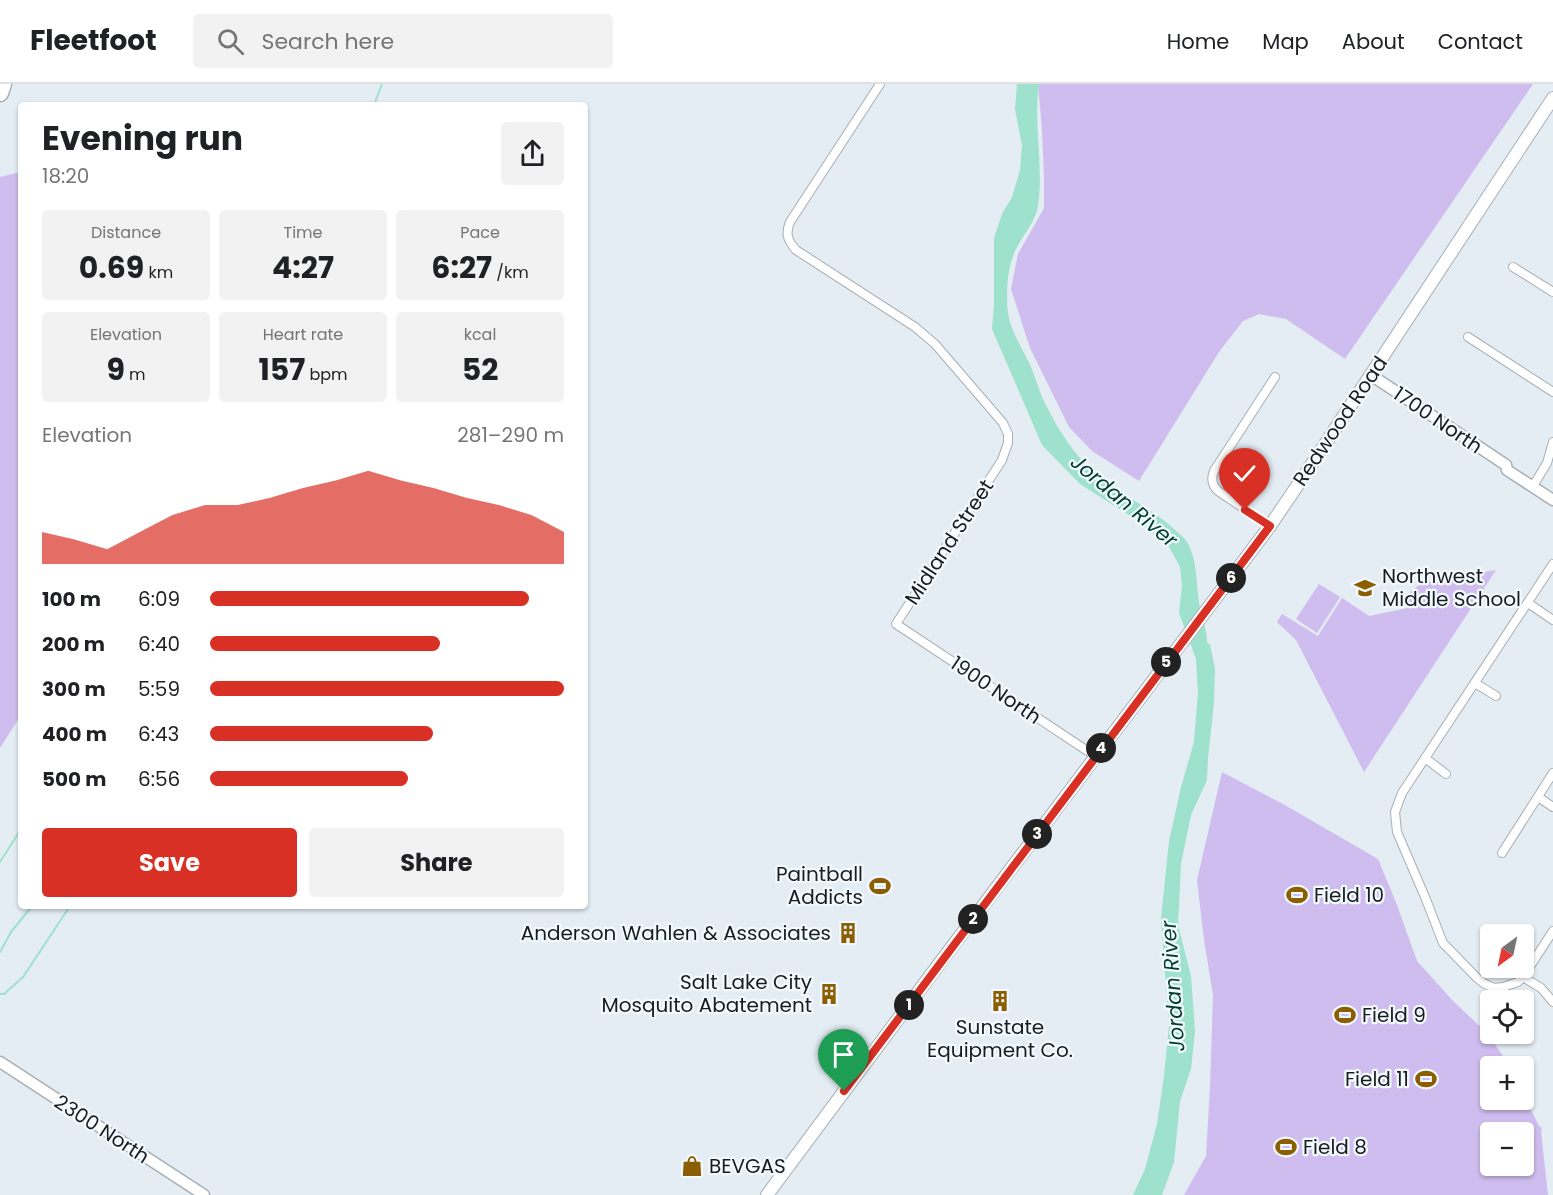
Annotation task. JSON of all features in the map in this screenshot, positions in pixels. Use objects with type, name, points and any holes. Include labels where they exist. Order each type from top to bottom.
[{"type":"highway","points":[[0,93],[3,84]]},
{"type":"main road","name":"Redwood Road","points":[[767,1195],[1270,526],[1553,98]]},
{"type":"street","name":"Midland Street","points":[[880,84],[790,222],[787,235],[789,243],[796,250],[915,327],[935,344],[991,408],[1003,423],[1008,434],[1008,443],[1002,460],[896,624]]},
{"type":"street","points":[[1513,267],[1553,292]]},
{"type":"street","points":[[1468,337],[1553,392]]},
{"type":"street","name":"1700 North","points":[[1371,375],[1506,465],[1507,470],[1553,491]]},
{"type":"street","points":[[1270,526],[1218,491],[1212,478],[1214,471],[1275,377]]},
{"type":"street","points":[[1534,483],[1547,463],[1553,442]]},
{"type":"street","name":"1700 North","points":[[1534,483],[1553,500]]},
{"type":"street","points":[[1522,978],[1518,982],[1494,988],[1476,978],[1445,947],[1400,840],[1395,821],[1397,804],[1402,793],[1553,564]]},
{"type":"street","points":[[1528,603],[1553,620]]},
{"type":"street","name":"1900 North","points":[[896,624],[1095,756]]},
{"type":"street","points":[[1475,683],[1496,696]]},
{"type":"street","points":[[1425,758],[1446,774]]},
{"type":"street","points":[[1502,853],[1553,773]]},
{"type":"street","points":[[1538,797],[1553,807]]},
{"type":"street","points":[[1534,960],[1553,931]]},
{"type":"street","points":[[1525,978],[1541,988],[1553,1002]]},
{"type":"street","name":"2300 North","points":[[0,1062],[204,1195]]},
{"type":"shaded area","points":[[1038,84],[1533,84],[1345,359],[1286,319],[1259,314],[1243,321],[1219,352],[1139,481],[1092,451],[1069,427],[1030,348],[1011,289],[1018,254],[1044,208]]},
{"type":"shaded area","points":[[18,172],[18,720],[0,748],[0,177]]},
{"type":"shaded area","points":[[1496,570],[1364,772],[1296,640],[1277,622],[1282,614],[1318,636],[1342,598],[1369,616],[1408,608],[1406,595],[1422,583]]},
{"type":"shaded area","points":[[1319,584],[1340,597],[1317,633],[1296,619]]},
{"type":"shaded area","points":[[1222,772],[1378,859],[1417,961],[1480,1026],[1480,1044],[1495,1044],[1503,1056],[1480,1056],[1480,1110],[1531,1110],[1542,1128],[1548,1195],[1184,1195],[1206,1156],[1213,995],[1197,880]]},
{"type":"water","name":"Jordan River","points":[[1017,84],[1039,84],[1037,114],[1040,191],[1036,213],[1014,252],[1010,265],[1007,300],[1012,327],[1042,397],[1063,435],[1082,461],[1099,477],[1154,513],[1187,542],[1193,557],[1200,608],[1215,669],[1207,780],[1191,815],[1181,864],[1178,925],[1191,976],[1195,1031],[1191,1069],[1180,1101],[1174,1162],[1162,1195],[1133,1195],[1145,1169],[1157,1124],[1164,1076],[1169,1025],[1161,918],[1169,841],[1194,742],[1198,692],[1196,659],[1179,613],[1182,585],[1180,567],[1168,545],[1140,522],[1080,484],[1042,445],[992,329],[994,238],[1002,214],[1012,197],[1020,170],[1022,145],[1015,109]]},
{"type":"waterway","points":[[375,102],[382,84]]},
{"type":"waterway","points":[[0,862],[18,834]]},
{"type":"waterway","points":[[0,952],[11,932],[30,909]]},
{"type":"waterway","points":[[0,994],[4,994],[23,977],[68,909]]},
{"type":"place","name":"Northwest Middle School","points":[[1365,588]]},
{"type":"place","name":"Paintball Addicts","points":[[880,886]]},
{"type":"place","name":"Field 10","points":[[1297,895]]},
{"type":"place","name":"Anderson Wahlen & Associates","points":[[848,933]]},
{"type":"place","name":"Salt Lake City Mosquito Abatement","points":[[829,994]]},
{"type":"place","name":"Sunstate Equipment Co.","points":[[1000,1001]]},
{"type":"place","name":"Field 9","points":[[1345,1015]]},
{"type":"place","name":"Field 11","points":[[1426,1079]]},
{"type":"place","name":"Field 8","points":[[1286,1147]]},
{"type":"place","name":"BEVGAS","points":[[692,1166]]},
{"type":"route","points":[[844,1091],[1270,526],[1245,510]]}]
